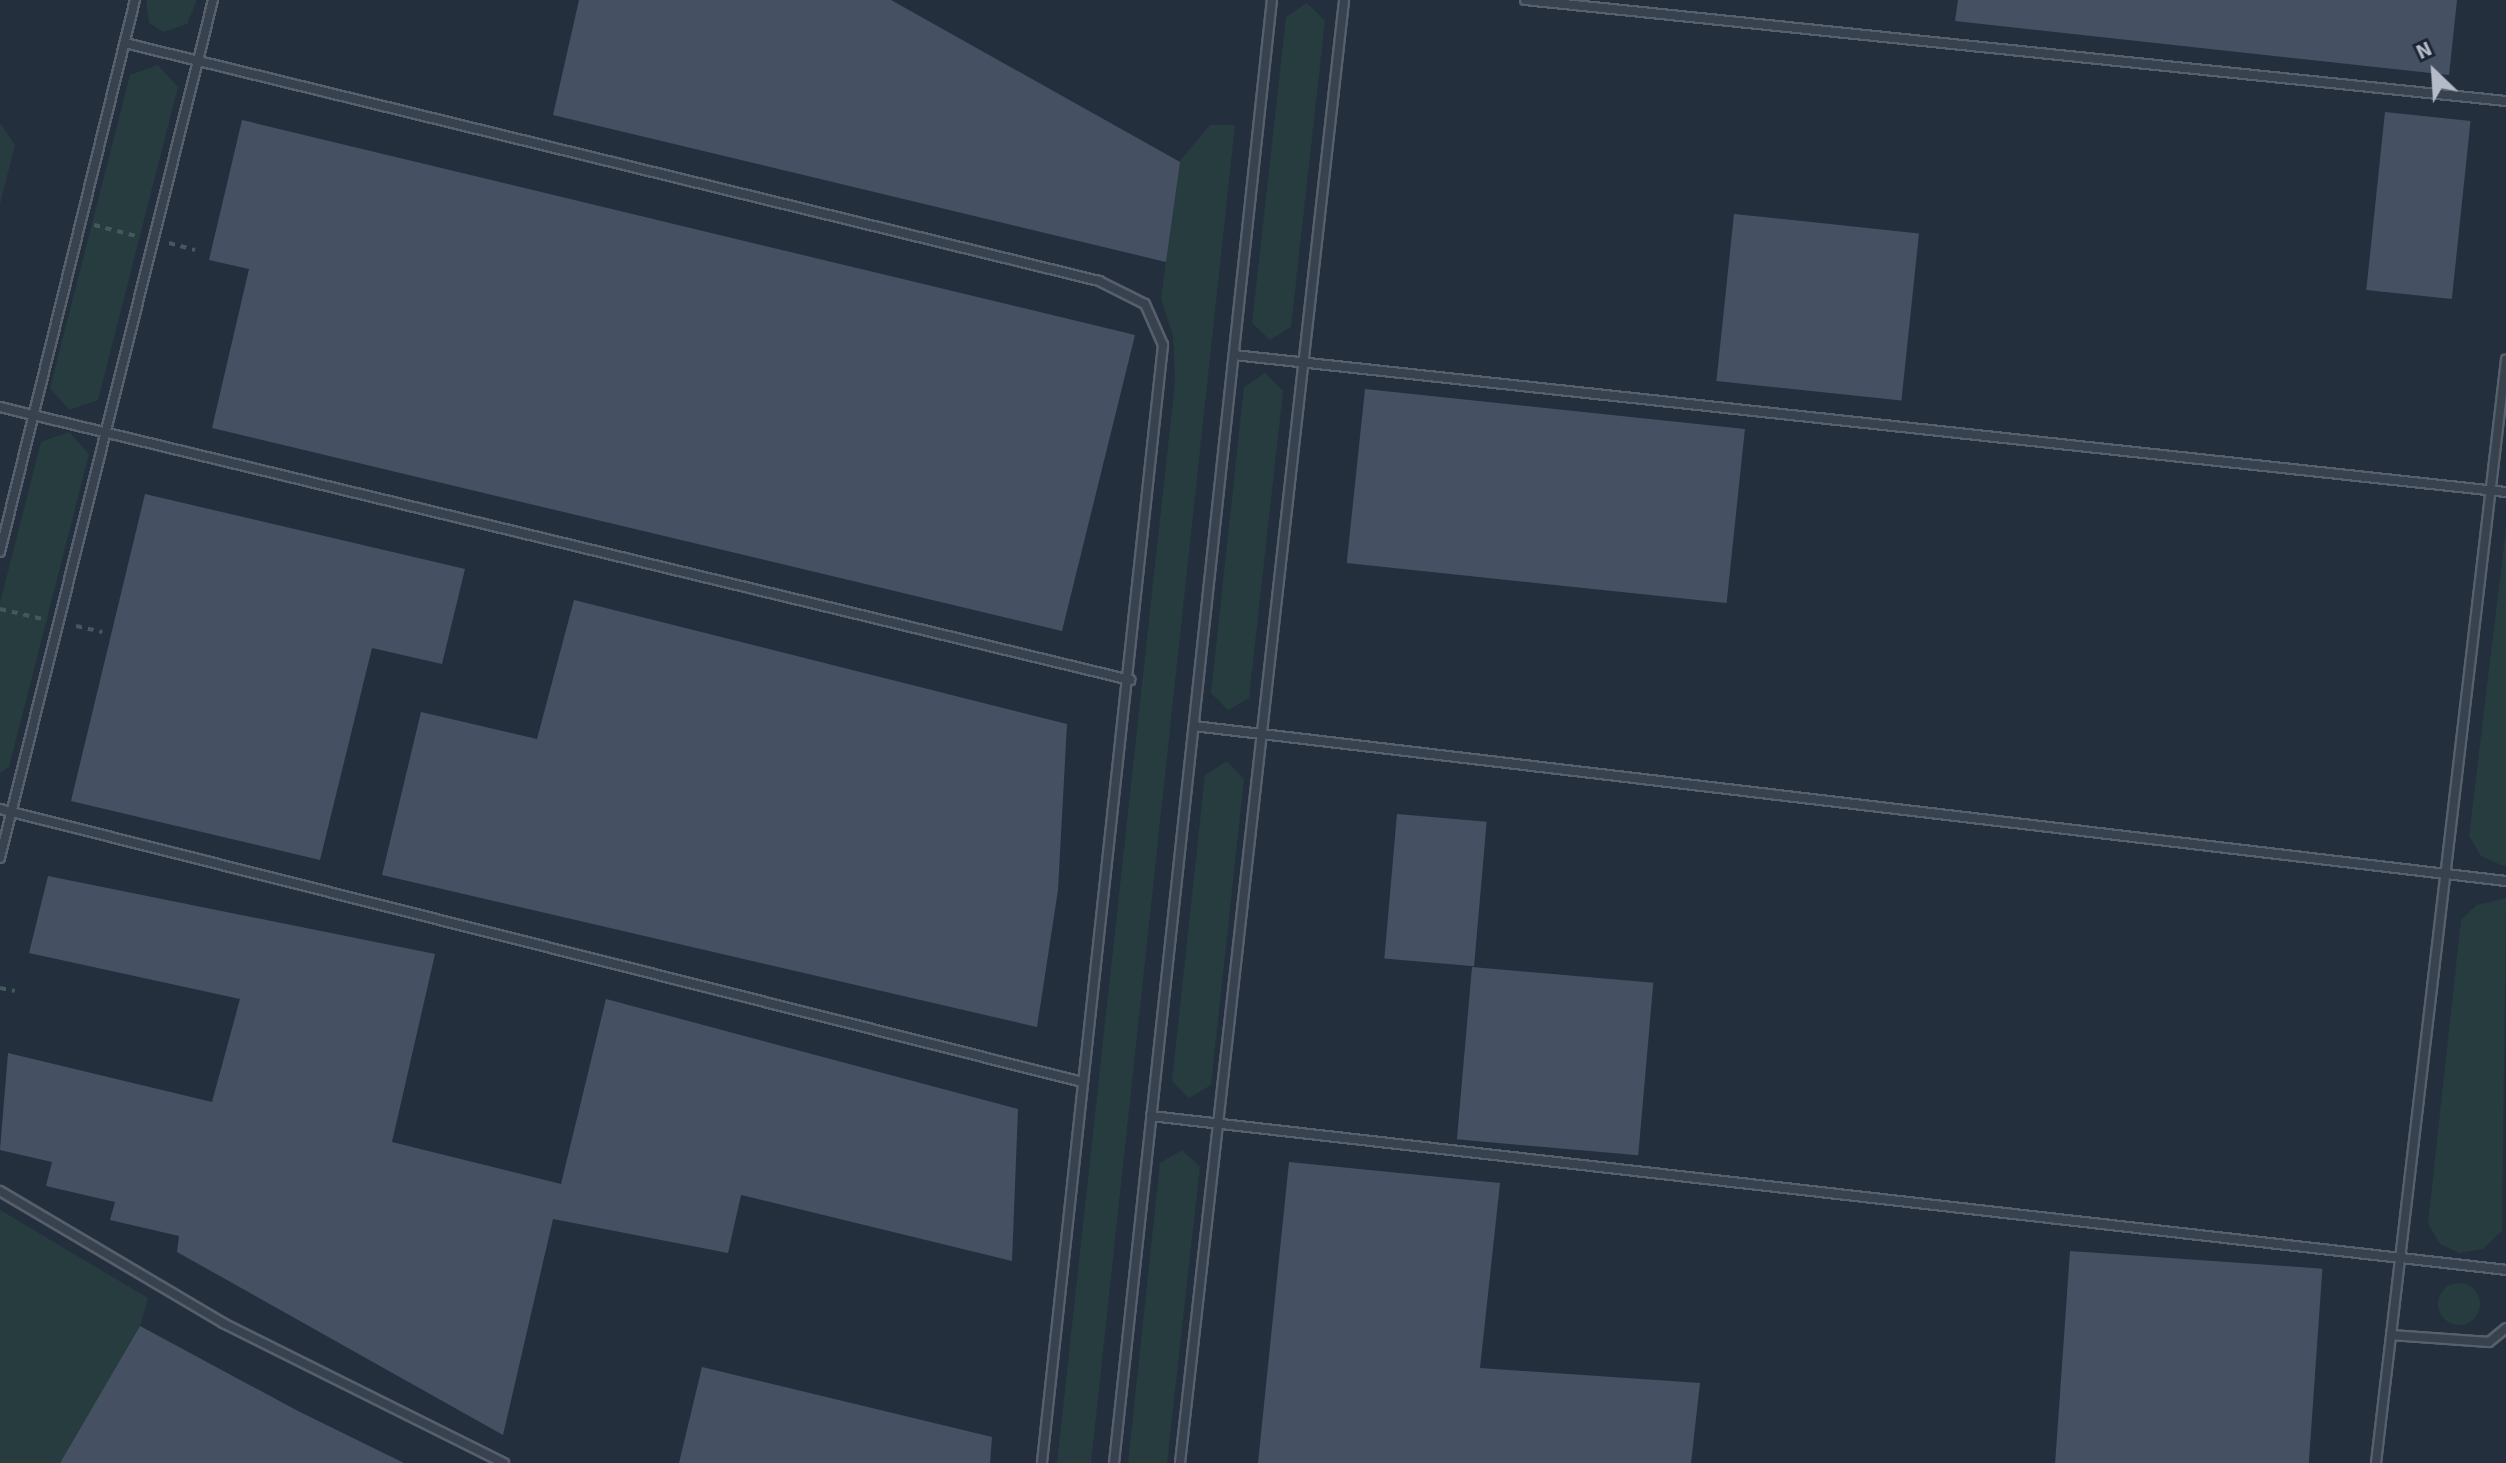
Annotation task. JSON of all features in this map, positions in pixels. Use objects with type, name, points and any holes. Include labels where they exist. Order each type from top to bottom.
[{"type":"lane","points":[[0,552],[135,0]]},
{"type":"lane","points":[[0,858],[213,0]]},
{"type":"lane","points":[[1114,1463],[1272,0]]},
{"type":"lane","points":[[1180,1463],[1344,0]]},
{"type":"lane","points":[[1525,0],[2506,101]]},
{"type":"lane","points":[[125,43],[1099,281],[1145,304],[1163,345],[1130,680],[1082,1082],[1042,1463]]},
{"type":"lane","points":[[1234,355],[1303,359],[2506,492]]},
{"type":"lane","points":[[2376,1463],[2495,490],[2506,360]]},
{"type":"lane","points":[[0,407],[1130,680]]},
{"type":"lane","points":[[1194,726],[1262,731],[2506,881]]},
{"type":"lane","points":[[0,809],[1082,1082]]},
{"type":"lane","points":[[1151,1116],[2506,1270]]},
{"type":"lane","points":[[0,1191],[223,1323],[504,1463]]},
{"type":"lane","points":[[2391,1335],[2489,1342],[2506,1328]]},
{"type":"path","points":[[92,225],[140,237]]},
{"type":"path","points":[[169,243],[195,250]]},
{"type":"path","points":[[0,609],[47,620]]},
{"type":"path","points":[[76,626],[102,632]]},
{"type":"path","points":[[0,988],[15,991]]},
{"type":"green space","points":[[146,0],[197,0],[187,24],[163,32],[149,23]]},
{"type":"green space","points":[[1307,3],[1325,21],[1291,327],[1270,340],[1252,323],[1286,17]]},
{"type":"green space","points":[[158,65],[178,87],[98,400],[69,410],[50,388],[130,75]]},
{"type":"green space","points":[[0,123],[15,145],[0,204]]},
{"type":"green space","points":[[1210,125],[1235,125],[1091,1463],[1057,1463],[1175,382],[1173,336],[1161,299],[1179,162]]},
{"type":"green space","points":[[1265,373],[1283,391],[1249,698],[1228,710],[1211,693],[1244,387]]},
{"type":"green space","points":[[69,432],[89,454],[9,767],[0,773],[0,603],[41,442]]},
{"type":"green space","points":[[2506,528],[2506,865],[2501,865],[2481,856],[2469,836]]},
{"type":"green space","points":[[1227,761],[1244,779],[1211,1085],[1189,1098],[1172,1081],[1205,775]]},
{"type":"green space","points":[[2506,898],[2502,1231],[2483,1249],[2459,1253],[2440,1244],[2428,1223],[2461,920],[2477,905]]},
{"type":"green space","points":[[1182,1150],[1200,1167],[1167,1463],[1128,1463],[1160,1163]]},
{"type":"green space","points":[[0,1210],[148,1298],[140,1326],[60,1463],[0,1463]]},
{"type":"green space","points":[[2459,1283],[2474,1289],[2480,1304],[2474,1319],[2459,1325],[2444,1319],[2438,1304],[2444,1289]]},
{"type":"building","points":[[579,0],[891,0],[1180,162],[1166,262],[553,115]]},
{"type":"building","points":[[1958,0],[2457,0],[2449,75],[1955,21]]},
{"type":"building","points":[[2385,112],[2471,121],[2452,299],[2366,290]]},
{"type":"building","points":[[242,120],[1135,335],[1062,631],[212,428],[249,269],[209,260]]},
{"type":"building","points":[[1734,214],[1919,233],[1901,401],[1716,381]]},
{"type":"building","points":[[1365,389],[1745,429],[1727,603],[1347,563]]},
{"type":"building","points":[[145,494],[465,569],[442,664],[372,648],[320,860],[71,801]]},
{"type":"building","points":[[574,600],[1067,724],[1058,890],[1037,1027],[382,875],[421,712],[537,739]]},
{"type":"building","points":[[1397,814],[1487,822],[1474,966],[1384,958]]},
{"type":"building","points":[[48,876],[435,954],[392,1142],[561,1184],[606,999],[1018,1109],[1012,1261],[741,1195],[728,1253],[553,1219],[503,1435],[177,1252],[179,1236],[110,1220],[115,1202],[46,1186],[52,1162],[0,1150],[8,1053],[212,1102],[240,999],[29,953]]},
{"type":"building","points":[[1472,967],[1653,983],[1638,1155],[1457,1139]]},
{"type":"building","points":[[1289,1162],[1500,1183],[1480,1368],[1700,1383],[1691,1463],[1258,1463]]},
{"type":"building","points":[[2070,1251],[2322,1269],[2309,1463],[2055,1463]]},
{"type":"building","points":[[140,1326],[298,1411],[404,1463],[60,1463]]},
{"type":"building","points":[[702,1367],[992,1437],[990,1463],[679,1463]]}]
